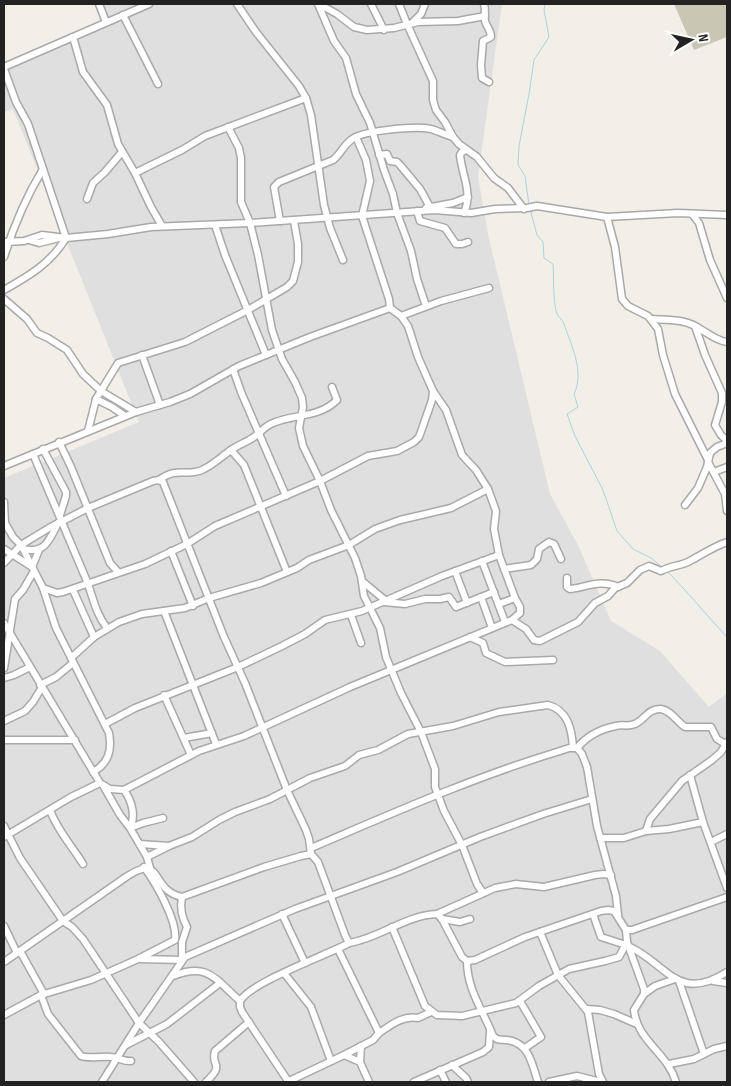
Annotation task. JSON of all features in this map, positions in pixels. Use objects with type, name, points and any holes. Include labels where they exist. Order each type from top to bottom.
[{"type":"street","points":[[99,4],[106,22]]},
{"type":"street","points":[[4,290],[46,263],[55,255],[64,238],[28,124],[16,102],[4,68],[149,4]]},
{"type":"street","points":[[237,4],[306,98],[311,115],[317,167],[327,218],[343,260]]},
{"type":"street","points":[[319,4],[337,14],[354,27],[367,30],[384,30],[409,24],[458,21],[485,16]]},
{"type":"street","points":[[319,4],[334,41],[346,58],[356,94],[373,132],[426,306]]},
{"type":"street","points":[[371,4],[384,30]]},
{"type":"street","points":[[399,4],[433,81],[433,100],[436,110],[453,137],[466,150],[477,157],[494,178],[508,188],[528,208]]},
{"type":"street","points":[[409,24],[421,14],[425,4]]},
{"type":"street","points":[[484,4],[485,22],[492,35],[483,41],[481,72],[482,78],[489,82]]},
{"type":"street","points":[[123,16],[158,84]]},
{"type":"street","points":[[73,37],[83,72],[107,105],[122,152],[136,174],[150,207],[162,226]]},
{"type":"street","points":[[136,174],[204,136],[306,98]]},
{"type":"street","points":[[228,127],[239,148],[241,158],[241,202],[250,224],[258,255],[278,350],[302,398],[303,407],[299,428],[302,446],[355,558],[362,581],[364,596],[380,628],[386,657],[436,769],[435,786],[438,794],[448,820],[462,845],[483,893]]},
{"type":"street","points":[[280,222],[274,187],[279,182],[337,158],[351,140],[356,137],[373,132],[398,129],[426,129],[453,137]]},
{"type":"street","points":[[6,836],[50,810],[102,785],[124,790],[191,755],[216,744],[244,736],[392,669],[517,617],[520,610],[499,555],[494,529],[496,511],[488,489],[476,470],[464,458],[446,410],[433,391],[418,357],[412,334],[401,316],[390,308],[362,216],[370,181],[366,160],[356,137]]},
{"type":"street","points":[[464,213],[468,197],[468,186],[460,155],[466,150]]},
{"type":"street","points":[[87,199],[94,183],[122,152]]},
{"type":"street","points":[[380,155],[387,154],[390,161],[397,162],[400,165],[420,189],[430,206]]},
{"type":"street","points":[[4,256],[6,243],[20,210],[43,169]]},
{"type":"street","points":[[419,211],[430,206],[454,203],[468,197]]},
{"type":"street","points":[[6,243],[28,240],[42,235],[64,238],[162,226],[250,224],[435,210],[464,213],[494,209],[562,209],[607,217],[678,213],[727,215]]},
{"type":"street","points":[[419,211],[420,221],[444,228],[456,244],[468,242]]},
{"type":"street","points":[[692,214],[698,223],[710,260],[727,298]]},
{"type":"street","points":[[698,223],[702,214]]},
{"type":"street","points":[[607,217],[615,247],[622,299],[628,306],[652,319],[674,320],[695,326],[719,340],[727,342]]},
{"type":"street","points":[[88,431],[96,399],[118,363],[185,342],[280,293],[293,281],[299,256],[294,221]]},
{"type":"street","points":[[215,225],[225,255],[266,355]]},
{"type":"street","points":[[401,316],[426,306],[489,288]]},
{"type":"street","points":[[4,300],[27,319],[37,333],[66,350],[83,374],[101,391],[136,412]]},
{"type":"street","points":[[4,466],[125,416],[190,394],[233,369],[390,308]]},
{"type":"street","points":[[652,319],[658,329],[663,355],[675,394],[725,494],[727,510]]},
{"type":"street","points":[[685,505],[698,488],[713,449],[727,442],[715,426],[724,404],[722,390],[705,355],[695,326]]},
{"type":"street","points":[[142,355],[160,405]]},
{"type":"street","points":[[233,369],[286,496]]},
{"type":"street","points":[[4,562],[60,520],[158,480],[165,475],[202,470],[259,433],[271,423],[319,411],[335,402],[337,398],[332,387]]},
{"type":"street","points":[[43,588],[57,593],[73,590],[118,572],[145,564],[187,544],[215,526],[320,481],[368,456],[397,451],[414,442],[418,436],[432,400],[433,391]]},
{"type":"street","points":[[96,399],[125,416]]},
{"type":"street","points":[[59,442],[110,563],[118,572]]},
{"type":"street","points":[[4,668],[5,652],[10,634],[15,599],[23,590],[39,550],[50,537],[60,520],[66,496],[66,492],[43,449]]},
{"type":"street","points":[[231,450],[244,465],[287,572]]},
{"type":"street","points":[[33,454],[88,584],[98,614],[107,628]]},
{"type":"street","points":[[714,472],[727,466]]},
{"type":"street","points":[[158,480],[163,482],[167,490],[224,637],[238,667],[287,790],[306,830],[311,851],[318,862],[345,935],[350,943]]},
{"type":"street","points":[[4,721],[25,710],[33,702],[41,686],[56,677],[94,637],[107,628],[134,616],[193,606],[209,598],[256,585],[314,558],[349,545],[375,529],[400,520],[451,508],[488,489]]},
{"type":"street","points":[[4,502],[5,523],[13,537],[22,547],[43,588],[56,628],[90,699],[106,724],[110,739],[110,754],[104,765],[93,772]]},
{"type":"street","points":[[504,569],[531,564],[537,559],[539,549],[549,542],[554,544],[561,560]]},
{"type":"street","points":[[482,562],[508,621],[526,629],[534,640],[540,641],[578,622],[595,603],[627,583],[640,570],[652,567],[661,571],[685,563],[727,542]]},
{"type":"street","points":[[22,547],[36,551],[39,550]]},
{"type":"street","points":[[4,549],[33,569]]},
{"type":"street","points":[[171,551],[193,606]]},
{"type":"street","points":[[106,724],[123,713],[164,695],[238,667],[294,640],[324,620],[351,615],[370,608],[455,571],[499,555]]},
{"type":"street","points":[[455,571],[467,603]]},
{"type":"street","points":[[567,578],[567,587],[570,589],[597,583],[618,587]]},
{"type":"street","points":[[362,581],[385,601],[405,604],[425,599],[440,600],[449,597],[454,606],[494,592]]},
{"type":"street","points":[[73,590],[94,637]]},
{"type":"street","points":[[481,597],[492,628]]},
{"type":"street","points":[[499,604],[514,598]]},
{"type":"street","points":[[164,611],[216,744]]},
{"type":"street","points":[[351,615],[361,643]]},
{"type":"street","points":[[4,623],[57,715],[75,740],[93,772],[148,857],[147,868],[166,904],[176,936],[173,942],[138,959],[78,984],[42,994],[4,1015]]},
{"type":"street","points":[[470,637],[483,643],[486,653],[505,662],[552,660]]},
{"type":"street","points":[[5,652],[17,644]]},
{"type":"street","points":[[4,678],[30,667]]},
{"type":"street","points":[[164,695],[191,755]]},
{"type":"street","points":[[148,857],[201,832],[219,820],[270,799],[310,778],[345,766],[359,755],[378,750],[408,734],[463,724],[499,712],[548,705],[564,715],[572,733],[575,748],[582,754],[587,767],[600,838],[611,875],[618,916]]},
{"type":"street","points":[[147,868],[172,895],[182,896],[301,856],[438,794],[518,763],[575,748],[595,732],[617,725],[635,724],[649,712],[658,709],[670,713],[685,727],[711,726],[715,736],[727,744],[712,760],[682,781],[650,819],[646,832]]},
{"type":"street","points":[[184,738],[212,733]]},
{"type":"street","points":[[4,740],[75,740]]},
{"type":"street","points":[[690,775],[703,822],[727,888]]},
{"type":"street","points":[[124,790],[131,803],[134,821],[130,828]]},
{"type":"street","points":[[102,1082],[139,1023],[185,957],[252,929],[282,914],[416,865],[542,814],[592,799]]},
{"type":"street","points":[[50,810],[60,830],[83,864]]},
{"type":"street","points":[[130,828],[163,818]]},
{"type":"street","points":[[600,838],[624,838],[646,832],[703,822]]},
{"type":"street","points":[[4,826],[6,836],[20,858],[63,920],[78,932],[139,1023],[151,1033],[194,1082]]},
{"type":"street","points":[[711,842],[727,834]]},
{"type":"street","points":[[140,844],[150,843],[169,846]]},
{"type":"street","points":[[4,962],[126,877],[147,868]]},
{"type":"street","points":[[439,916],[496,888],[516,884],[544,887],[595,875],[611,875]]},
{"type":"street","points":[[182,896],[181,909],[183,920],[187,927],[182,942],[182,960]]},
{"type":"street","points":[[626,930],[639,928],[727,897]]},
{"type":"street","points":[[439,916],[462,957],[467,961],[475,960],[511,943],[592,914],[608,910],[614,911],[626,930],[628,945],[644,989],[644,994]]},
{"type":"street","points":[[282,914],[305,963]]},
{"type":"street","points":[[592,914],[601,936],[628,945],[677,980],[704,1054]]},
{"type":"street","points":[[431,1012],[418,1018],[413,1017],[399,1020],[372,1040],[287,1082],[240,1007],[240,1001],[248,993],[305,963],[350,943],[428,915],[460,922],[470,919]]},
{"type":"street","points":[[4,926],[42,994],[48,1014],[81,1056],[88,1058],[112,1057],[131,1061]]},
{"type":"street","points":[[392,928],[400,942],[421,998],[431,1012],[447,1017],[481,1012],[520,1001],[531,991],[575,967],[605,962],[619,956],[628,945]]},
{"type":"street","points":[[540,932],[558,975],[587,1009],[602,1082]]},
{"type":"street","points":[[338,949],[379,1033]]},
{"type":"street","points":[[138,959],[182,960]]},
{"type":"street","points":[[467,961],[470,985],[495,1039],[514,1042],[524,1048],[529,1054],[538,1082]]},
{"type":"street","points":[[173,976],[185,971],[204,971],[211,974],[240,1001]]},
{"type":"street","points":[[676,1082],[668,1064],[647,1040],[637,1024],[634,1010],[644,994],[655,986],[677,980],[700,984],[712,981],[727,972]]},
{"type":"street","points":[[284,973],[311,1007],[331,1061]]},
{"type":"street","points":[[712,981],[727,983]]},
{"type":"street","points":[[125,1046],[167,1024],[220,983]]},
{"type":"street","points":[[520,1001],[541,1037],[524,1048]]},
{"type":"street","points":[[587,1009],[608,1012],[637,1024]]},
{"type":"street","points":[[206,1082],[217,1067],[214,1057],[215,1051],[249,1022]]},
{"type":"street","points":[[414,1082],[487,1050],[490,1044],[490,1028]]},
{"type":"street","points":[[361,1046],[360,1062],[369,1082]]},
{"type":"street","points":[[668,1064],[694,1058],[714,1049],[727,1046]]},
{"type":"street","points":[[344,1055],[360,1062]]},
{"type":"street","points":[[452,1065],[468,1082]]},
{"type":"street","points":[[440,1070],[446,1082]]},
{"type":"street","points":[[550,1082],[577,1076],[602,1082]]},
{"type":"shaded area","points":[[101,4],[502,4],[478,177],[488,234],[550,494],[578,545],[611,621],[660,651],[709,707],[727,693],[727,1082],[4,1082],[4,478],[139,422],[13,109],[4,112],[4,71],[108,22]]},
{"type":"shaded area","points":[[674,4],[727,4],[727,37],[694,50]]},
{"type":"waterway","points":[[529,205],[525,176],[518,165],[519,146],[534,60],[549,37],[544,10],[545,4]]},
{"type":"waterway","points":[[530,209],[537,235],[543,242],[544,258],[553,264],[556,311],[564,324],[578,368],[577,386],[574,394],[578,407],[567,414],[575,436],[603,490],[617,531],[633,549],[651,558],[662,567]]},
{"type":"waterway","points":[[667,571],[727,637]]}]
